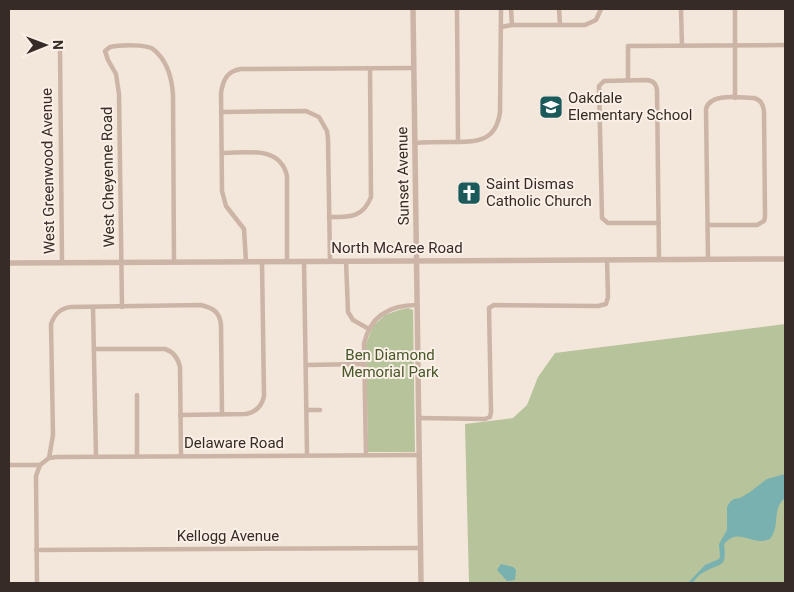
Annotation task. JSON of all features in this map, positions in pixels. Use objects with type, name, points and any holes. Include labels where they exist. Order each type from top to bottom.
[{"type":"street","name":"Sunset Avenue","points":[[413,9],[421,583]]},
{"type":"street","points":[[457,9],[458,142]]},
{"type":"street","points":[[415,142],[480,140],[492,132],[499,120],[500,112],[500,9]]},
{"type":"street","points":[[511,9],[512,25]]},
{"type":"street","points":[[559,9],[560,25]]},
{"type":"street","points":[[682,9],[682,46]]},
{"type":"street","points":[[735,9],[735,98]]},
{"type":"street","points":[[501,27],[512,25],[591,24],[596,20],[601,10]]},
{"type":"street","points":[[628,80],[628,46],[785,45]]},
{"type":"street","name":"West Cheyenne Road","points":[[122,306],[120,94],[116,74],[106,55],[106,51],[115,46],[143,46],[153,49],[168,69],[172,87],[174,262]]},
{"type":"street","name":"West Greenwood Avenue","points":[[60,50],[62,262]]},
{"type":"street","points":[[329,217],[352,217],[366,207],[371,197],[370,68]]},
{"type":"street","points":[[246,262],[244,229],[226,206],[223,198],[223,81],[232,72],[240,69],[414,68]]},
{"type":"street","points":[[659,223],[608,223],[601,215],[599,86],[604,81],[652,81],[656,86],[659,223],[659,260]]},
{"type":"street","points":[[708,225],[757,225],[764,221],[766,214],[764,106],[759,100],[717,98],[707,104],[708,259]]},
{"type":"street","points":[[222,112],[306,111],[315,114],[324,123],[327,131],[330,261]]},
{"type":"street","points":[[222,153],[268,154],[281,162],[285,168],[287,176],[288,261]]},
{"type":"street","name":"North McAree Road","points":[[9,263],[785,259]]},
{"type":"street","points":[[418,418],[485,419],[491,415],[489,308],[494,305],[603,305],[608,301],[607,260]]},
{"type":"street","points":[[304,261],[307,455]]},
{"type":"street","points":[[346,261],[348,312],[353,320],[369,329]]},
{"type":"street","points":[[180,415],[251,413],[262,404],[264,396],[262,262]]},
{"type":"street","points":[[366,455],[364,344],[369,329],[378,318],[390,309],[406,305],[417,305]]},
{"type":"street","points":[[37,583],[36,476],[40,465],[49,458],[53,435],[51,324],[55,314],[64,308],[122,306],[201,306],[214,309],[221,325],[222,414]]},
{"type":"street","points":[[94,307],[96,457]]},
{"type":"street","points":[[94,349],[165,348],[175,355],[180,367],[181,456]]},
{"type":"street","points":[[306,365],[364,364]]},
{"type":"street","points":[[137,396],[138,456]]},
{"type":"street","points":[[307,410],[320,410]]},
{"type":"street","name":"Delaware Road","points":[[49,458],[419,455]]},
{"type":"street","points":[[9,465],[40,465]]},
{"type":"street","name":"Kellogg Avenue","points":[[36,550],[420,548]]},
{"type":"green space","name":"Ben Diamond Memorial Park","points":[[408,308],[413,310],[415,452],[368,452],[366,344],[373,326],[385,315]]},
{"type":"green space","points":[[785,324],[785,583],[469,583],[465,424],[513,418],[527,405],[538,377],[555,353]]},
{"type":"water","points":[[785,474],[785,498],[778,507],[775,528],[770,539],[757,541],[735,537],[730,539],[724,544],[725,558],[721,564],[702,573],[692,583],[688,583],[705,565],[719,559],[719,544],[727,530],[727,507],[730,502],[750,492],[767,479]]},
{"type":"water","points":[[501,564],[513,567],[516,570],[515,580],[507,581],[497,570]]},
{"type":"place","name":"Oakdale Elementary School","points":[[551,107]]},
{"type":"place","name":"Saint Dismas Catholic Church","points":[[469,193]]}]
